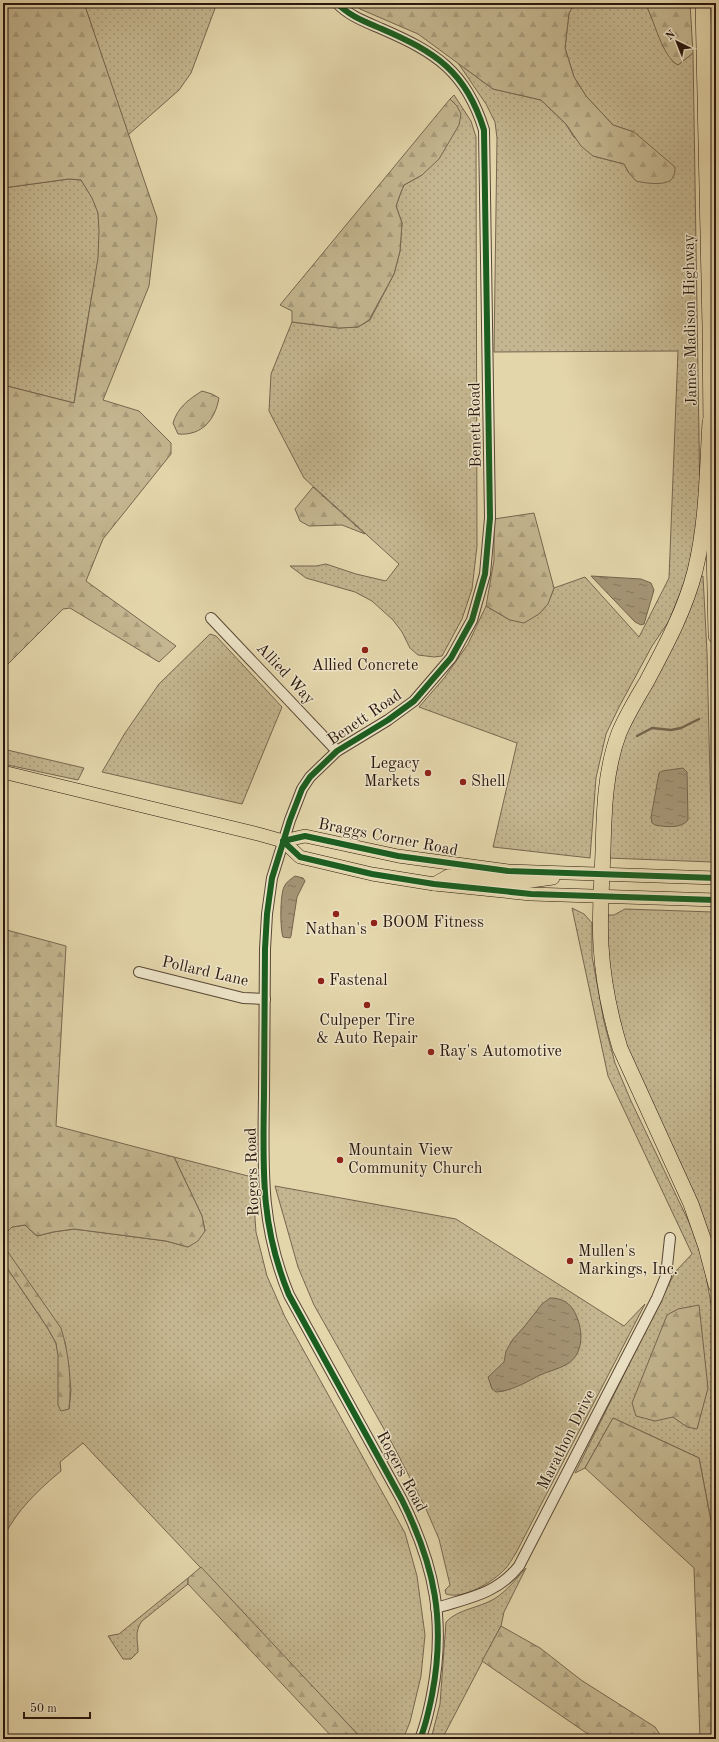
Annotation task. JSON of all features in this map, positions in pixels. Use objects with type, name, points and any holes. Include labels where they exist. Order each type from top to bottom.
[{"type":"highway","name":"James Madison Highway","points":[[703,3],[710,328],[710,422],[716,636]]},
{"type":"highway","points":[[710,422],[705,497],[700,544],[695,570],[686,601],[669,638],[619,733],[609,771],[606,792],[602,875],[601,945],[603,971],[613,1025],[620,1048],[691,1204],[706,1247],[716,1285]]},
{"type":"main road","name":"Braggs Corner Road","points":[[3,772],[283,841],[305,836],[426,861],[508,870],[573,874],[716,878]]},
{"type":"main road","name":"Braggs Corner Road","points":[[283,841],[300,857],[372,874],[434,884],[531,894],[716,900]]},
{"type":"main road","points":[[434,884],[448,876],[524,882],[573,874]]},
{"type":"street","name":"Benett Road","points":[[283,841],[302,789],[310,777],[337,751],[388,720],[414,701],[451,658],[472,620],[485,574],[490,518],[484,130],[477,107],[456,75],[435,56],[413,43],[355,17],[338,3]]},
{"type":"street","name":"Allied Way","points":[[211,618],[337,751]]},
{"type":"street","name":"Rogers Road","points":[[283,841],[272,878],[265,949],[263,1179],[268,1227],[280,1273],[299,1315],[416,1527],[426,1556],[439,1631],[438,1655],[425,1727],[420,1739]]},
{"type":"street","name":"Pollard Lane","points":[[139,972],[243,998],[265,999]]},
{"type":"street","name":"Marathon Drive","points":[[436,1608],[491,1590],[511,1575],[519,1566],[657,1298],[666,1276],[670,1238]]},
{"type":"green space","points":[[3,3],[84,3],[157,218],[149,286],[103,400],[139,411],[171,443],[171,454],[103,539],[86,581],[176,646],[159,662],[70,608],[63,609],[3,669],[3,385],[74,403],[98,258],[99,231],[98,213],[92,198],[81,180],[69,179],[3,188]]},
{"type":"green space","points":[[84,3],[217,3],[191,73],[179,90],[128,135]]},
{"type":"green space","points":[[353,3],[575,3],[569,13],[565,48],[574,77],[586,96],[613,125],[634,132],[675,167],[674,176],[671,180],[662,183],[636,181],[624,164],[593,156],[581,146],[566,124],[541,100],[493,89],[418,34],[360,9]]},
{"type":"green space","points":[[575,3],[645,3],[673,62],[678,65],[693,53],[700,501],[687,576],[669,621],[652,646],[606,734],[596,778],[590,858],[493,847],[517,743],[419,707],[445,677],[468,644],[486,606],[510,620],[534,615],[543,610],[547,605],[554,588],[585,577],[639,637],[669,578],[678,351],[494,352],[497,138],[495,122],[486,104],[458,63],[493,89],[541,100],[566,124],[573,136],[593,156],[624,164],[629,173],[634,132],[613,125],[586,96],[574,77],[565,48],[569,13]]},
{"type":"green space","points":[[645,3],[690,3],[693,53],[678,65],[672,61],[667,54]]},
{"type":"green space","points":[[454,95],[471,121],[476,137],[477,546],[472,589],[462,619],[442,656],[434,657],[418,655],[410,648],[402,632],[393,620],[372,601],[355,592],[306,578],[290,566],[316,566],[326,564],[356,574],[386,581],[399,564],[304,478],[269,411],[271,374],[292,322],[339,328],[358,327],[370,320],[394,274],[400,251],[402,223],[396,206],[401,192],[404,185],[422,175],[457,106],[450,99]]},
{"type":"green space","points":[[450,99],[457,106],[461,114],[459,125],[439,159],[422,175],[404,185],[396,206],[402,223],[400,251],[394,274],[369,320],[358,327],[339,328],[292,322],[292,311],[280,305]]},
{"type":"green space","points":[[69,179],[81,180],[95,204],[100,224],[100,246],[97,268],[74,403],[3,385],[3,188]]},
{"type":"green space","points":[[202,391],[219,398],[211,420],[206,425],[194,432],[178,434],[173,423],[175,417],[188,401]]},
{"type":"green space","points":[[313,487],[365,534],[342,525],[309,526],[300,521],[295,509]]},
{"type":"green space","points":[[534,513],[554,588],[548,604],[539,614],[524,623],[510,620],[486,606],[494,560],[494,519]]},
{"type":"green space","points":[[703,576],[707,652],[712,862],[608,858],[614,772],[625,736],[698,577]]},
{"type":"green space","points":[[210,634],[216,636],[282,707],[242,804],[102,772],[125,733],[159,684]]},
{"type":"green space","points":[[3,749],[84,768],[78,780],[3,764]]},
{"type":"green space","points":[[572,908],[584,914],[592,923],[592,956],[604,1022],[615,1063],[631,1101],[697,1239],[704,1264],[715,1327],[715,1542],[699,1458],[613,1418],[585,1468],[575,1473],[675,1272],[692,1254],[608,1076]]},
{"type":"green space","points":[[625,909],[713,912],[716,1056],[716,1263],[623,1038],[619,1023],[610,977],[607,930],[608,915],[614,915]]},
{"type":"green space","points":[[3,929],[66,946],[56,1126],[174,1157],[202,1216],[205,1231],[198,1241],[188,1247],[166,1241],[74,1229],[37,1236],[25,1225],[12,1227],[3,1236]]},
{"type":"green space","points":[[174,1157],[252,1177],[256,1232],[267,1276],[285,1317],[405,1533],[417,1576],[425,1635],[421,1676],[410,1722],[403,1739],[362,1739],[83,1443],[60,1462],[61,1471],[21,1510],[3,1538],[3,1262],[47,1327],[56,1343],[69,1409],[71,1390],[65,1342],[3,1245],[3,1236],[12,1227],[25,1225],[37,1236],[74,1229],[166,1241],[188,1247],[205,1231],[202,1216]]},
{"type":"green space","points":[[275,1186],[456,1219],[624,1326],[645,1304],[516,1553],[508,1566],[500,1574],[477,1589],[461,1594],[446,1594],[445,1590],[450,1585],[439,1539],[426,1509],[393,1445],[314,1305],[298,1267]]},
{"type":"green space","points":[[3,1245],[61,1328],[69,1368],[69,1409],[61,1411],[58,1405],[58,1356],[56,1343],[47,1327],[3,1262]]},
{"type":"green space","points":[[699,1305],[708,1388],[697,1429],[687,1427],[673,1417],[655,1421],[636,1416],[632,1403],[667,1315],[678,1309]]},
{"type":"green space","points":[[613,1418],[699,1458],[715,1542],[714,1739],[700,1739],[694,1568],[585,1468]]},
{"type":"green space","points":[[201,1567],[362,1739],[334,1739],[188,1584],[188,1578]]},
{"type":"green space","points":[[526,1568],[504,1612],[501,1626],[442,1739],[431,1739],[440,1704],[446,1622],[456,1614],[488,1602],[499,1596]]},
{"type":"green space","points":[[188,1578],[188,1584],[142,1621],[137,1632],[138,1652],[131,1659],[123,1659],[108,1636],[119,1634]]},
{"type":"green space","points":[[501,1626],[540,1648],[581,1680],[655,1727],[663,1739],[595,1739],[482,1661]]},
{"type":"water","points":[[591,576],[641,579],[651,583],[654,590],[644,624],[641,625],[635,622]]},
{"type":"water","points":[[683,768],[687,772],[688,820],[677,826],[668,827],[655,825],[652,823],[651,817],[659,773],[662,771]]},
{"type":"water","points":[[295,876],[303,878],[305,881],[297,897],[290,938],[283,937],[281,927],[281,904],[284,887],[287,882]]},
{"type":"water","points":[[550,1298],[566,1302],[574,1311],[581,1334],[580,1347],[577,1353],[569,1363],[565,1365],[542,1374],[521,1385],[496,1392],[492,1389],[488,1377],[504,1362],[506,1351],[513,1339],[542,1304]]},
{"type":"waterway","points":[[637,736],[652,728],[671,730],[681,728],[699,719]]},
{"type":"cycle path","points":[[337,3],[347,12],[358,18],[418,46],[446,66],[458,78],[468,93],[477,110],[484,130],[490,518],[485,574],[472,620],[451,658],[414,701],[388,720],[337,751],[310,777],[302,789],[290,820],[272,878],[267,914],[265,949],[263,1148],[265,1196],[268,1220],[273,1245],[289,1295],[402,1500],[423,1548],[430,1571],[435,1595],[438,1643],[432,1695],[426,1723],[420,1739]]},
{"type":"cycle path","points":[[283,841],[305,836],[398,856],[508,871],[716,878]]},
{"type":"cycle path","points":[[283,841],[300,857],[372,874],[434,884],[531,894],[716,900]]},
{"type":"place","name":"Allied Concrete","points":[[365,650]]},
{"type":"place","name":"Legacy Markets","points":[[428,773]]},
{"type":"place","name":"Shell","points":[[463,782]]},
{"type":"place","name":"Nathan's","points":[[336,914]]},
{"type":"place","name":"BOOM Fitness","points":[[374,923]]},
{"type":"place","name":"Fastenal","points":[[321,981]]},
{"type":"place","name":"Culpeper Tire & Auto Repair","points":[[367,1005]]},
{"type":"place","name":"Ray's Automotive","points":[[431,1052]]},
{"type":"place","name":"Mountain View Community Church","points":[[340,1160]]},
{"type":"place","name":"Mullen's Markings, Inc.","points":[[570,1261]]}]
